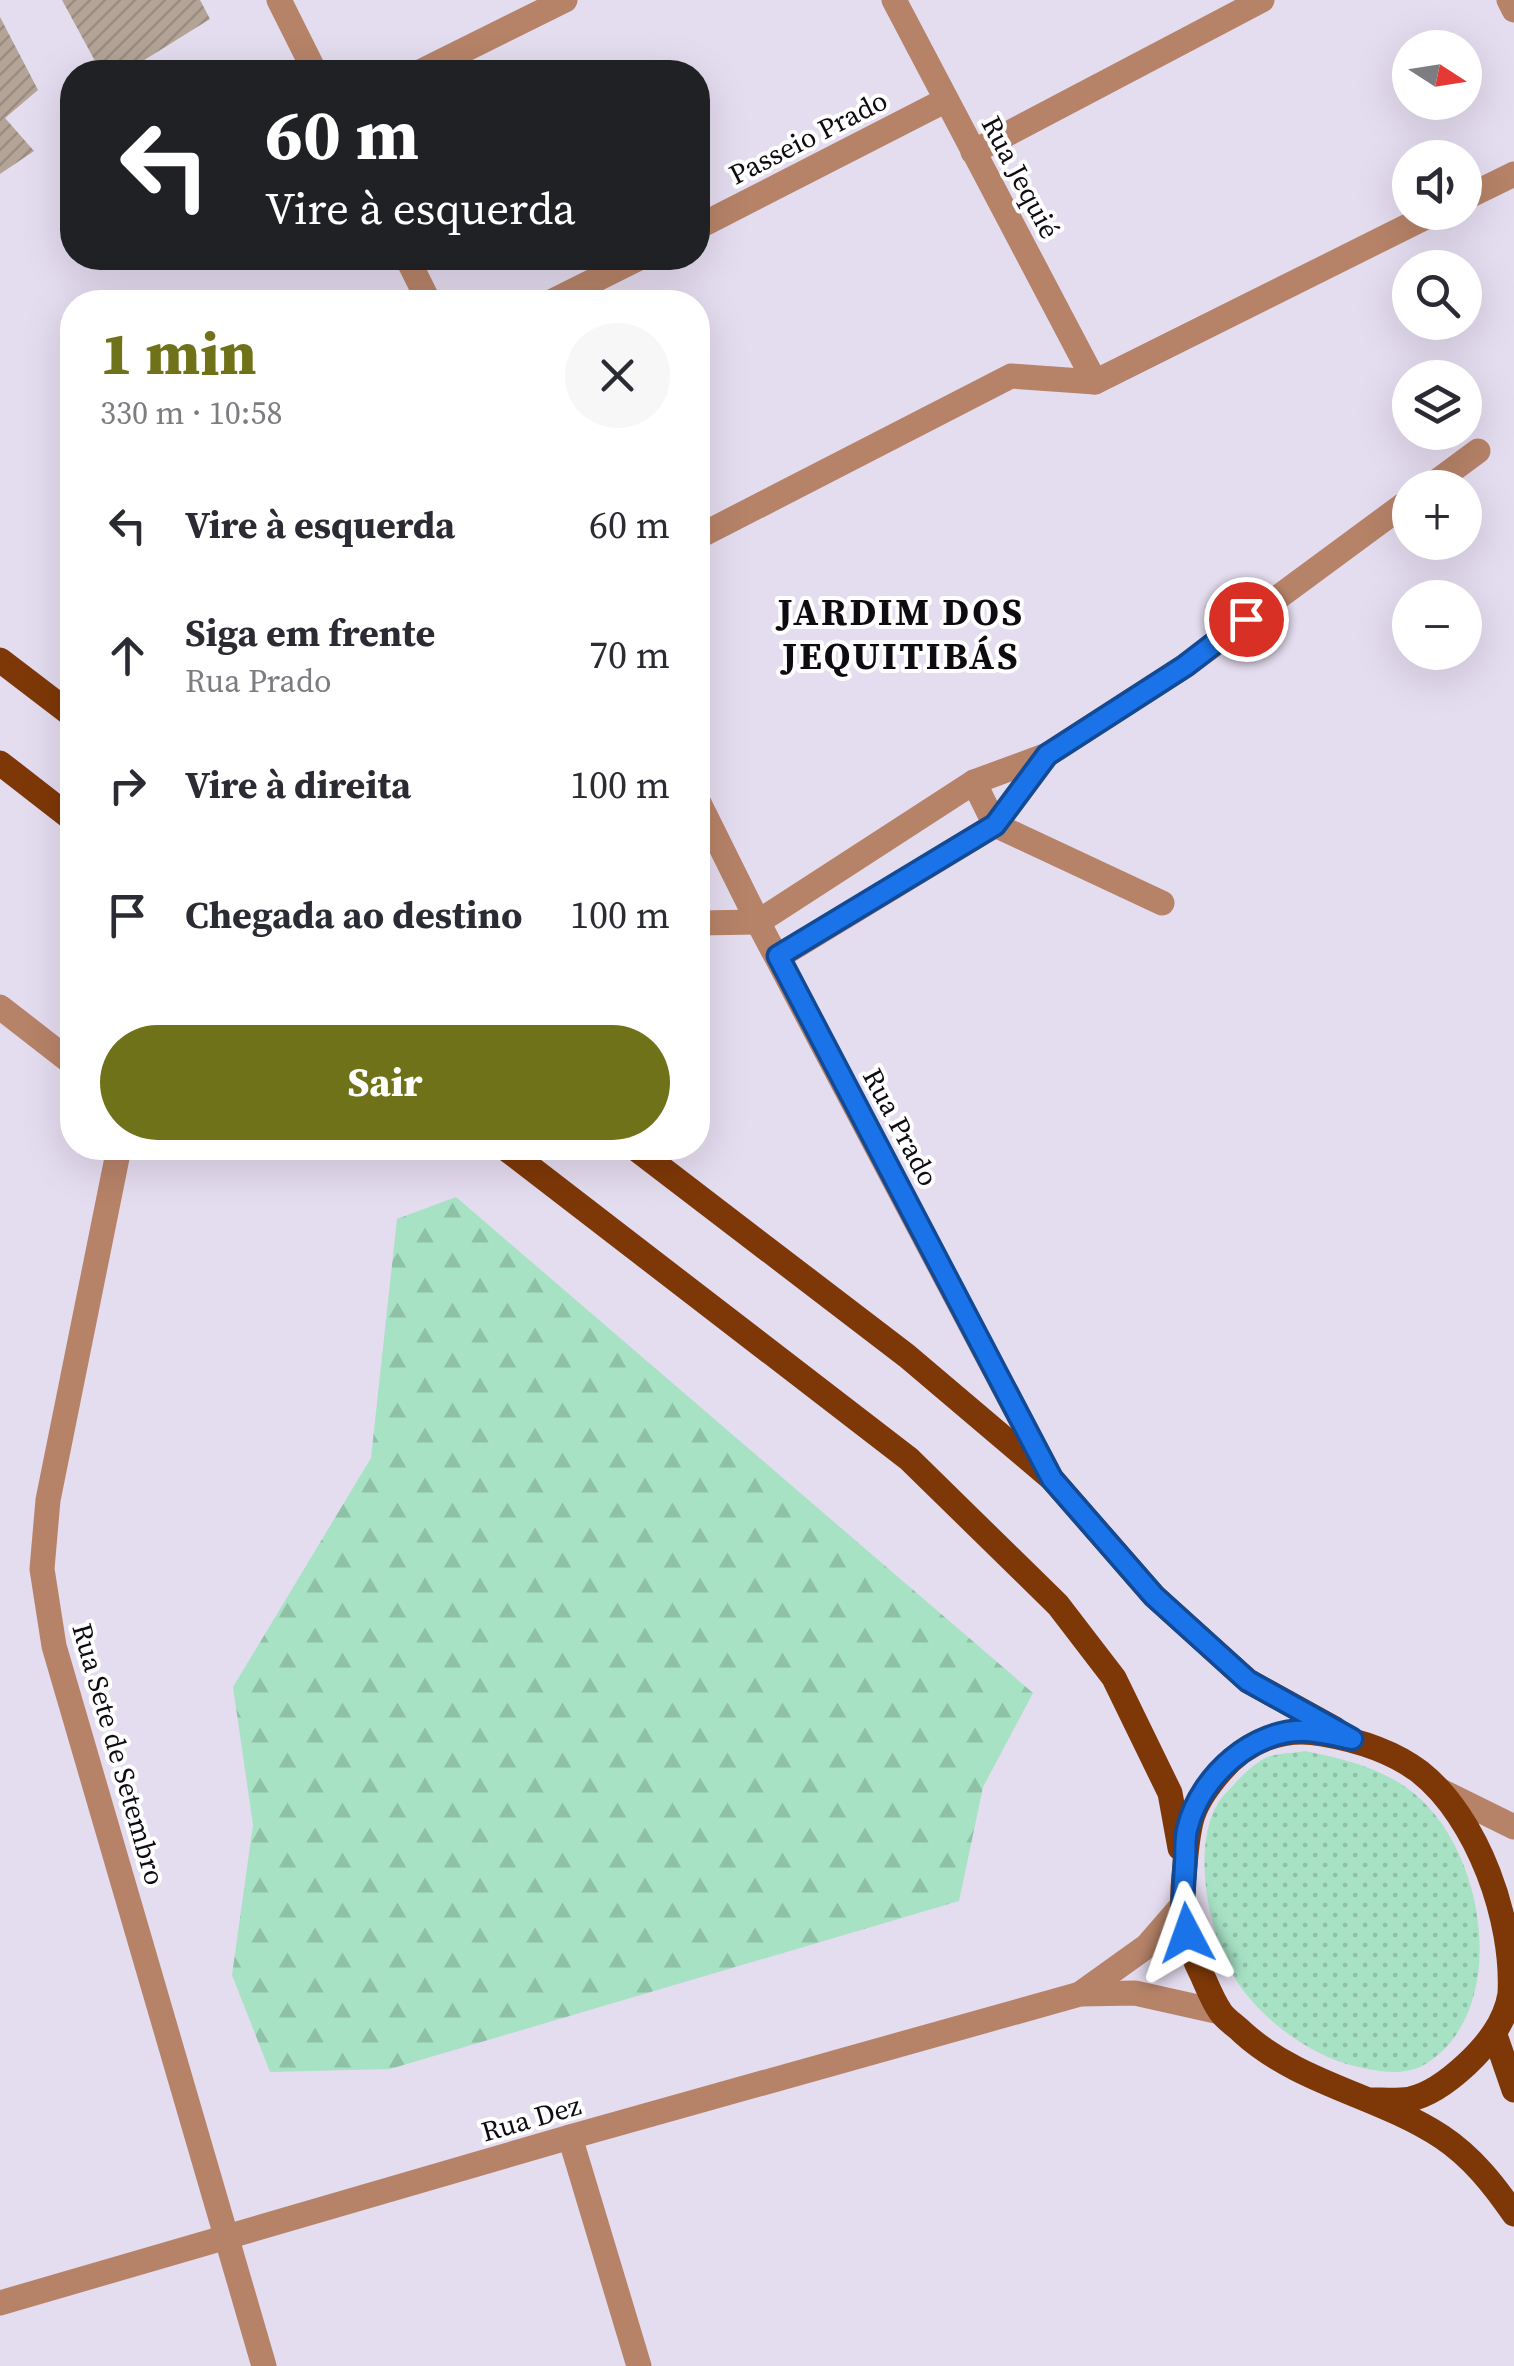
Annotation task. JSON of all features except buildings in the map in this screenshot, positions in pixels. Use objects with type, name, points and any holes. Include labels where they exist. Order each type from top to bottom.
[{"type":"main road","points":[[0,660],[60,707]]},
{"type":"main road","points":[[0,764],[60,809]]},
{"type":"main road","points":[[521,1160],[909,1459],[1058,1605],[1114,1678],[1170,1793],[1185,1872]]},
{"type":"main road","points":[[651,1160],[907,1356],[1052,1479],[1154,1596],[1248,1681],[1418,1771],[1472,1828],[1488,1858],[1506,1914],[1512,1993],[1494,2035],[1452,2079],[1412,2099],[1372,2100]]},
{"type":"main road","points":[[1352,1739],[1304,1730],[1262,1738],[1232,1759],[1202,1793],[1187,1827],[1180,1908],[1193,1958],[1220,2012],[1254,2042],[1286,2064],[1372,2100],[1443,2138],[1490,2179],[1514,2214]]},
{"type":"main road","points":[[1494,2035],[1514,2090]]},
{"type":"street","points":[[279,0],[309,60]]},
{"type":"street","points":[[444,60],[564,0]]},
{"type":"street","name":"Rua Jequié","points":[[894,0],[1095,382]]},
{"type":"street","points":[[973,152],[1262,0]]},
{"type":"street","points":[[1509,0],[1514,10]]},
{"type":"street","name":"Passeio Prado","points":[[710,222],[946,100]]},
{"type":"street","points":[[1482,190],[1514,174]]},
{"type":"street","points":[[710,531],[1011,376],[1095,382],[1400,230]]},
{"type":"street","points":[[575,290],[615,270]]},
{"type":"street","points":[[1452,470],[1478,451]]},
{"type":"street","points":[[710,923],[758,922],[974,782],[1047,755],[1185,666],[1392,513]]},
{"type":"street","points":[[778,956],[995,825],[1047,755]]},
{"type":"street","points":[[974,782],[995,825],[1162,903]]},
{"type":"street","name":"Rua Prado","points":[[710,826],[1052,1479]]},
{"type":"street","points":[[0,1007],[60,1054]]},
{"type":"street","name":"Rua Sete de Setembro","points":[[117,1160],[48,1500],[42,1570],[54,1646],[264,2366]]},
{"type":"street","points":[[1441,1791],[1514,1827]]},
{"type":"street","name":"Rua Dez","points":[[1080,1994],[1147,1946],[1180,1908]]},
{"type":"street","name":"Rua Dez","points":[[0,2303],[1080,1994],[1135,1993],[1220,2012]]},
{"type":"street","points":[[570,2137],[640,2366]]},
{"type":"green space","points":[[456,1197],[1033,1693],[983,1787],[959,1901],[390,2069],[270,2072],[232,1975],[253,1825],[233,1687],[371,1458],[397,1219]]},
{"type":"green space","points":[[1305,1751],[1369,1768],[1404,1786],[1433,1812],[1455,1846],[1471,1886],[1479,1929],[1478,1971],[1469,2010],[1450,2043],[1412,2070],[1371,2070],[1338,2061],[1307,2047],[1278,2026],[1243,1990],[1213,1925],[1205,1847],[1209,1823],[1220,1800],[1264,1759]]},
{"type":"district","name":"JARDIM DOS JEQUITIBÁS","points":[[901,634]]},
{"type":"route","points":[[1187,1933],[1180,1908],[1187,1827],[1202,1793],[1232,1759],[1262,1738],[1304,1730],[1352,1739],[1248,1681],[1154,1596],[1052,1479],[778,956],[995,825],[1047,755],[1185,666],[1246,619]]}]
